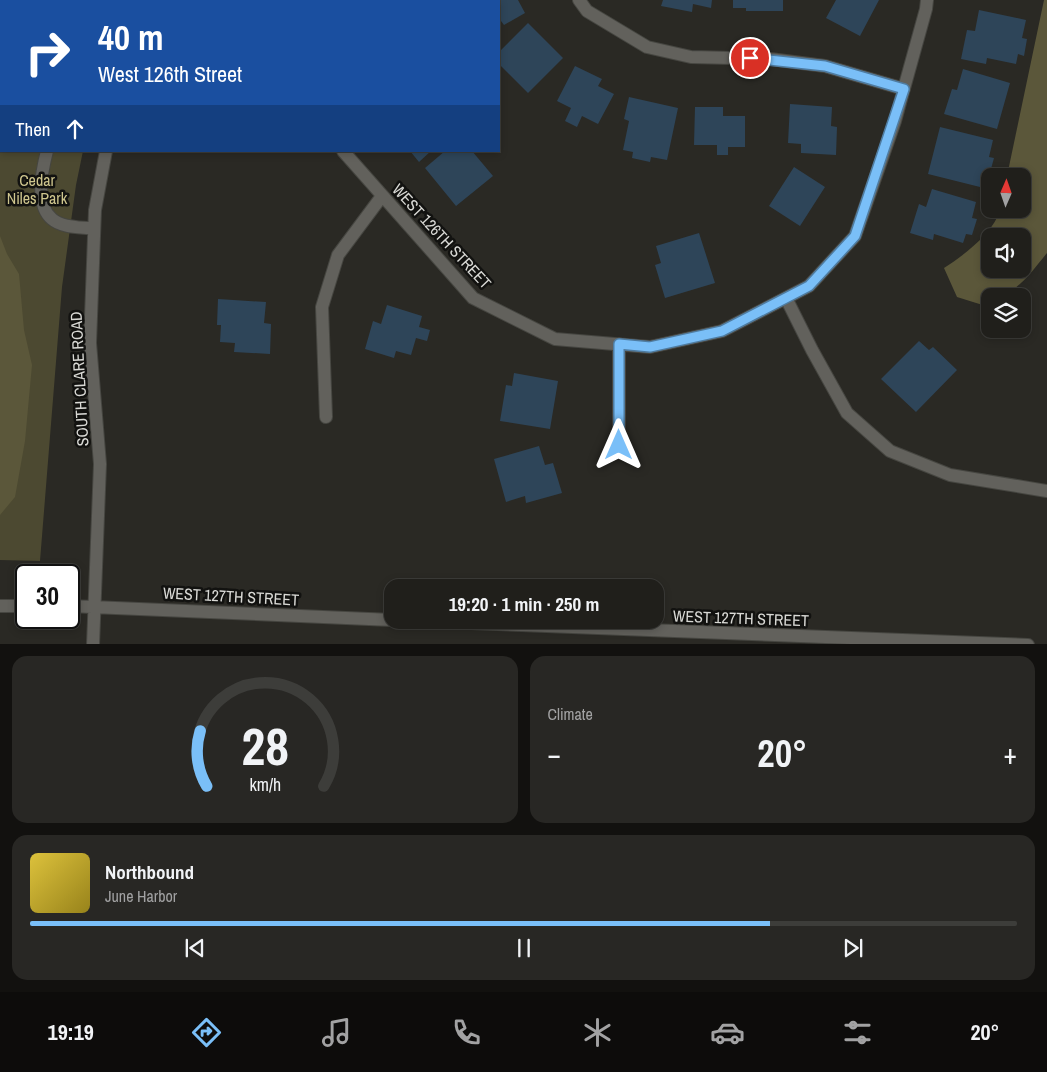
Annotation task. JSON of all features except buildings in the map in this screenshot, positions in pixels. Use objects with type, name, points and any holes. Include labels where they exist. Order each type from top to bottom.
[{"type":"street","points":[[580,0],[587,11],[647,47],[691,57],[770,59],[825,66],[904,89]]},
{"type":"street","name":"WEST 126TH STREET","points":[[344,152],[474,298],[555,339],[650,347],[722,331],[809,286],[855,236],[904,89],[927,0]]},
{"type":"street","points":[[47,152],[42,194],[46,212],[59,224],[94,229]]},
{"type":"street","name":"SOUTH CLARE ROAD","points":[[93,644],[100,464],[90,343],[95,210],[106,152]]},
{"type":"street","points":[[326,417],[322,307],[338,255],[382,196]]},
{"type":"street","points":[[786,298],[847,413],[890,452],[950,475],[1047,491]]},
{"type":"street","points":[[619,344],[619,445]]},
{"type":"street","points":[[0,606],[15,606]]},
{"type":"street","name":"WEST 127TH STREET","points":[[80,606],[384,620]]},
{"type":"street","name":"WEST 127TH STREET","points":[[631,629],[1028,644]]},
{"type":"green space","name":"Cedar Niles Park","points":[[0,152],[83,152],[76,185],[62,287],[40,561],[0,560]]},
{"type":"shaded area","points":[[1044,0],[1047,0],[1047,253],[1031,273],[1031,228],[990,228],[997,218],[1031,218],[1031,168],[1009,168]]},
{"type":"shaded area","points":[[0,236],[7,254],[19,274],[24,330],[32,365],[25,441],[15,497],[0,515]]},
{"type":"shaded area","points":[[981,239],[981,278],[1026,278],[1014,288],[981,288],[981,304],[957,297],[944,268]]},
{"type":"route","points":[[619,445],[619,344],[650,347],[722,331],[809,286],[855,236],[895,121],[904,89],[825,66],[750,58]]}]
